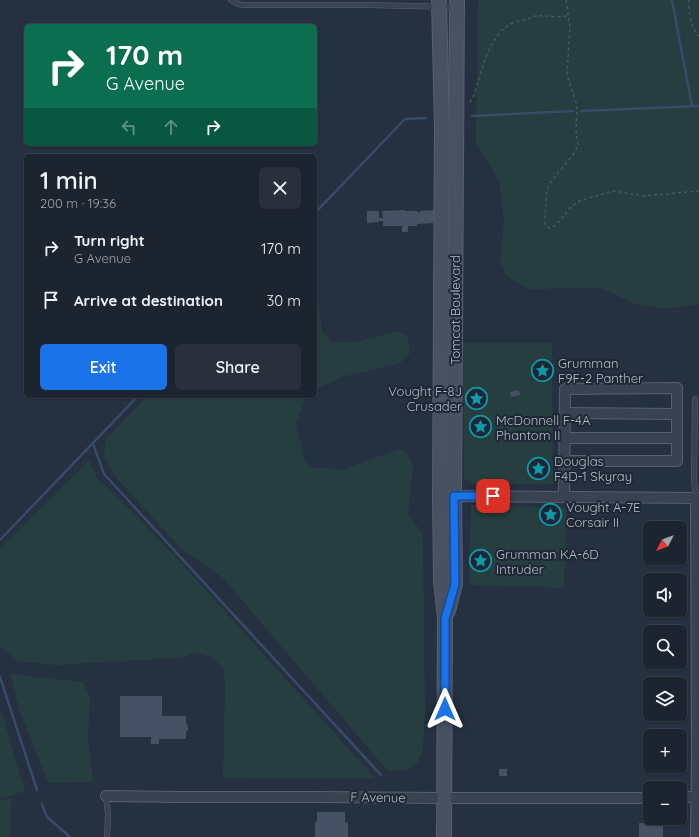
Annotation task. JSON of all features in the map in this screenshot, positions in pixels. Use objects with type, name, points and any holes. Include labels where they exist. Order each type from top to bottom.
[{"type":"main road","name":"Tomcat Boulevard","points":[[439,3],[442,127],[440,496],[441,580],[445,619],[444,837]]},
{"type":"main road","name":"Tomcat Boulevard","points":[[445,619],[455,584],[454,496],[457,3]]},
{"type":"street","points":[[564,462],[677,461],[677,388],[565,389],[564,438],[564,462],[564,497]]},
{"type":"street","points":[[565,413],[677,414]]},
{"type":"street","points":[[564,438],[677,438]]},
{"type":"street","points":[[440,496],[564,497],[697,494],[696,837]]},
{"type":"street","name":"F Avenue","points":[[106,796],[643,798]]},
{"type":"street","points":[[687,797],[696,797]]},
{"type":"lane","points":[[231,0],[243,5],[457,3]]},
{"type":"lane","points":[[277,5],[282,0]]},
{"type":"lane","points":[[333,0],[339,5]]},
{"type":"lane","points":[[695,399],[697,448],[694,480],[697,494]]},
{"type":"lane","points":[[106,796],[108,814],[107,837]]},
{"type":"path","points":[[566,0],[570,26],[567,75],[576,102],[576,130],[578,146],[573,155],[549,185],[546,196],[546,224],[549,228],[556,225],[571,207],[579,201],[609,192],[615,191],[643,196],[699,191]]},
{"type":"path","points":[[689,0],[688,7],[691,18],[695,31],[699,36]]},
{"type":"path","points":[[470,102],[474,95],[490,48],[497,36],[516,21],[525,20],[536,16],[568,16]]},
{"type":"green space","points":[[478,0],[699,0],[699,304],[666,309],[634,304],[601,288],[527,289],[506,275],[500,261],[504,220],[499,181],[476,143]]},
{"type":"green space","points":[[317,292],[323,333],[332,342],[357,342],[396,331],[408,336],[410,353],[400,363],[342,377],[317,389]]},
{"type":"green space","points":[[463,343],[552,343],[553,484],[473,484],[464,478]]},
{"type":"green space","points":[[145,398],[307,398],[296,424],[305,461],[313,468],[344,469],[399,449],[406,451],[413,465],[408,514],[423,534],[425,720],[423,747],[418,762],[406,771],[387,770],[222,577],[180,548],[113,474],[104,455],[106,439]]},
{"type":"green space","points":[[89,460],[97,478],[115,494],[175,556],[376,779],[223,778],[225,686],[223,668],[211,657],[195,653],[180,658],[56,665],[17,661],[0,646],[0,548]]},
{"type":"green space","points":[[471,505],[566,508],[564,588],[469,585]]},
{"type":"green space","points":[[10,674],[83,682],[90,697],[88,737],[93,782],[48,783],[19,708]]},
{"type":"green space","points":[[0,708],[25,791],[0,799]]},
{"type":"green space","points":[[13,798],[10,809],[10,837],[0,837],[0,801]]},
{"type":"building","points":[[405,210],[420,212],[434,210],[436,220],[433,220],[433,223],[408,226],[408,232],[402,232],[402,226],[383,226],[383,221],[367,223],[367,211],[379,211],[379,218],[383,218],[382,211]]},
{"type":"building","points":[[519,390],[520,395],[511,397],[510,392]]},
{"type":"building","points":[[120,696],[162,696],[162,716],[186,716],[188,731],[186,731],[186,739],[159,739],[159,744],[151,744],[151,737],[120,737]]},
{"type":"building","points":[[499,769],[507,769],[507,776],[499,776]]},
{"type":"building","points":[[317,812],[345,812],[345,822],[348,823],[348,837],[315,837]]},
{"type":"building","points":[[639,823],[643,823],[643,825],[663,825],[663,837],[639,837]]},
{"type":"waterway","points":[[672,0],[692,106]]},
{"type":"waterway","points":[[581,111],[699,106]]},
{"type":"waterway","points":[[472,116],[573,111]]},
{"type":"waterway","points":[[317,211],[405,119],[426,118]]},
{"type":"waterway","points":[[0,540],[136,398]]},
{"type":"waterway","points":[[93,444],[104,474],[381,775]]},
{"type":"waterway","points":[[0,677],[37,790]]},
{"type":"waterway","points":[[42,804],[47,817],[70,837]]},
{"type":"place","name":"Grumman F9F-2 Panther","points":[[542,370]]},
{"type":"place","name":"Vought F-8J Crusader","points":[[477,398]]},
{"type":"place","name":"McDonnell F-4A Phantom II","points":[[480,427]]},
{"type":"place","name":"Douglas F4D-1 Skyray","points":[[539,468]]},
{"type":"place","name":"Vought A-7E Corsair II","points":[[550,514]]},
{"type":"place","name":"Grumman KA-6D Intruder","points":[[481,561]]},
{"type":"route","points":[[445,709],[445,619],[455,584],[454,496],[493,496]]}]
